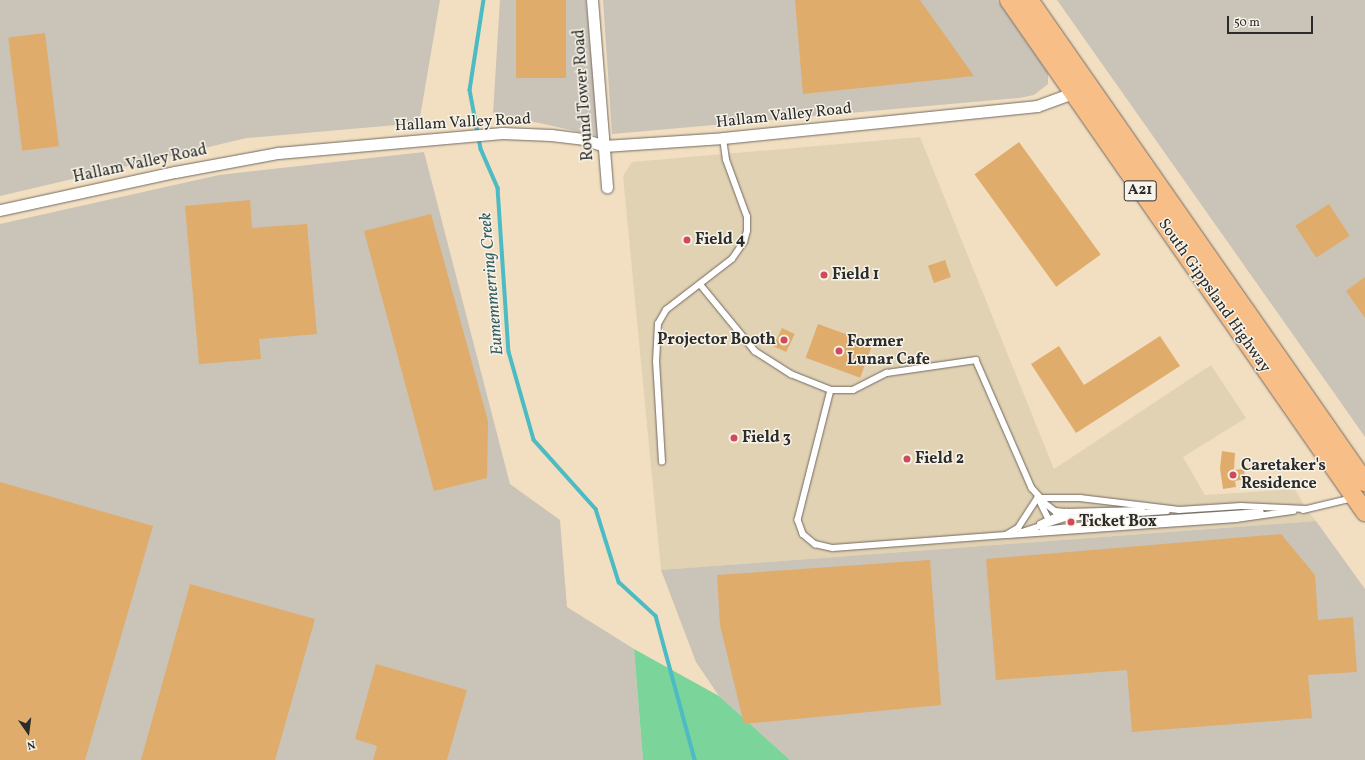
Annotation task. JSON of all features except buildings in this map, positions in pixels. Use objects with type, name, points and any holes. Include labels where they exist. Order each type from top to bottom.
[{"type":"highway","name":"South Gippsland Highway","points":[[1009,0],[1079,82]]},
{"type":"highway","name":"South Gippsland Highway","points":[[1029,0],[1079,82],[1362,500]]},
{"type":"highway","name":"South Gippsland Highway","points":[[1240,320],[1365,482]]},
{"type":"street","name":"Round Tower Road","points":[[592,0],[607,187]]},
{"type":"street","name":"Hallam Valley Road","points":[[0,210],[174,172],[278,153],[459,136],[502,134],[564,136],[583,139],[604,146],[723,138],[1037,106],[1079,82]]},
{"type":"lane","points":[[662,462],[656,362],[658,324],[666,310],[735,256],[744,242],[748,231],[747,217],[726,160],[723,138]]},
{"type":"lane","points":[[700,284],[755,351],[786,371],[831,390],[853,390],[887,373],[976,360],[1032,488],[1056,528]]},
{"type":"lane","points":[[831,390],[799,512],[800,528],[808,539],[815,544],[833,548],[1006,536],[1066,529],[1236,519],[1362,500]]},
{"type":"lane","points":[[1038,497],[1047,500],[1092,499],[1178,510]]},
{"type":"lane","points":[[1038,497],[1049,508],[1065,515]]},
{"type":"lane","points":[[1006,536],[1018,528],[1038,497]]},
{"type":"lane","points":[[1006,536],[1034,529],[1050,519],[1065,515],[1241,506],[1306,509]]},
{"type":"lane","points":[[1050,519],[1066,529]]},
{"type":"lane","points":[[1006,536],[1056,528],[1066,529]]},
{"type":"shaded area","points":[[0,0],[440,0],[419,123],[247,138],[0,196]]},
{"type":"shaded area","points":[[500,0],[586,0],[598,136],[493,113]]},
{"type":"shaded area","points":[[603,0],[997,0],[1048,73],[1048,84],[1034,95],[1019,98],[612,134]]},
{"type":"shaded area","points":[[1057,0],[1365,0],[1365,437],[1332,390]]},
{"type":"shaded area","points":[[920,137],[1054,469],[1211,365],[1246,418],[1183,457],[1205,495],[1295,489],[1306,509],[1316,521],[661,570],[623,176],[632,162]]},
{"type":"shaded area","points":[[424,152],[510,484],[560,520],[567,607],[634,649],[643,760],[0,760],[0,224],[219,175]]},
{"type":"shaded area","points":[[1316,521],[1365,589],[1365,760],[790,760],[719,696],[696,662],[661,570]]},
{"type":"green space","points":[[634,649],[719,696],[790,760],[643,760]]},
{"type":"waterway","name":"Eumemmerring Creek","points":[[484,0],[470,90],[481,149],[498,188],[509,352],[534,440],[596,509],[619,582],[656,616],[695,760]]},
{"type":"place","name":"Field 4","points":[[687,240]]},
{"type":"place","name":"Field 1","points":[[824,275]]},
{"type":"place","name":"Projector Booth","points":[[784,340]]},
{"type":"place","name":"Former Lunar Cafe","points":[[839,351]]},
{"type":"place","name":"Field 3","points":[[734,438]]},
{"type":"place","name":"Field 2","points":[[907,459]]},
{"type":"place","name":"Caretaker's Residence","points":[[1233,475]]},
{"type":"place","name":"Ticket Box","points":[[1071,522]]}]
